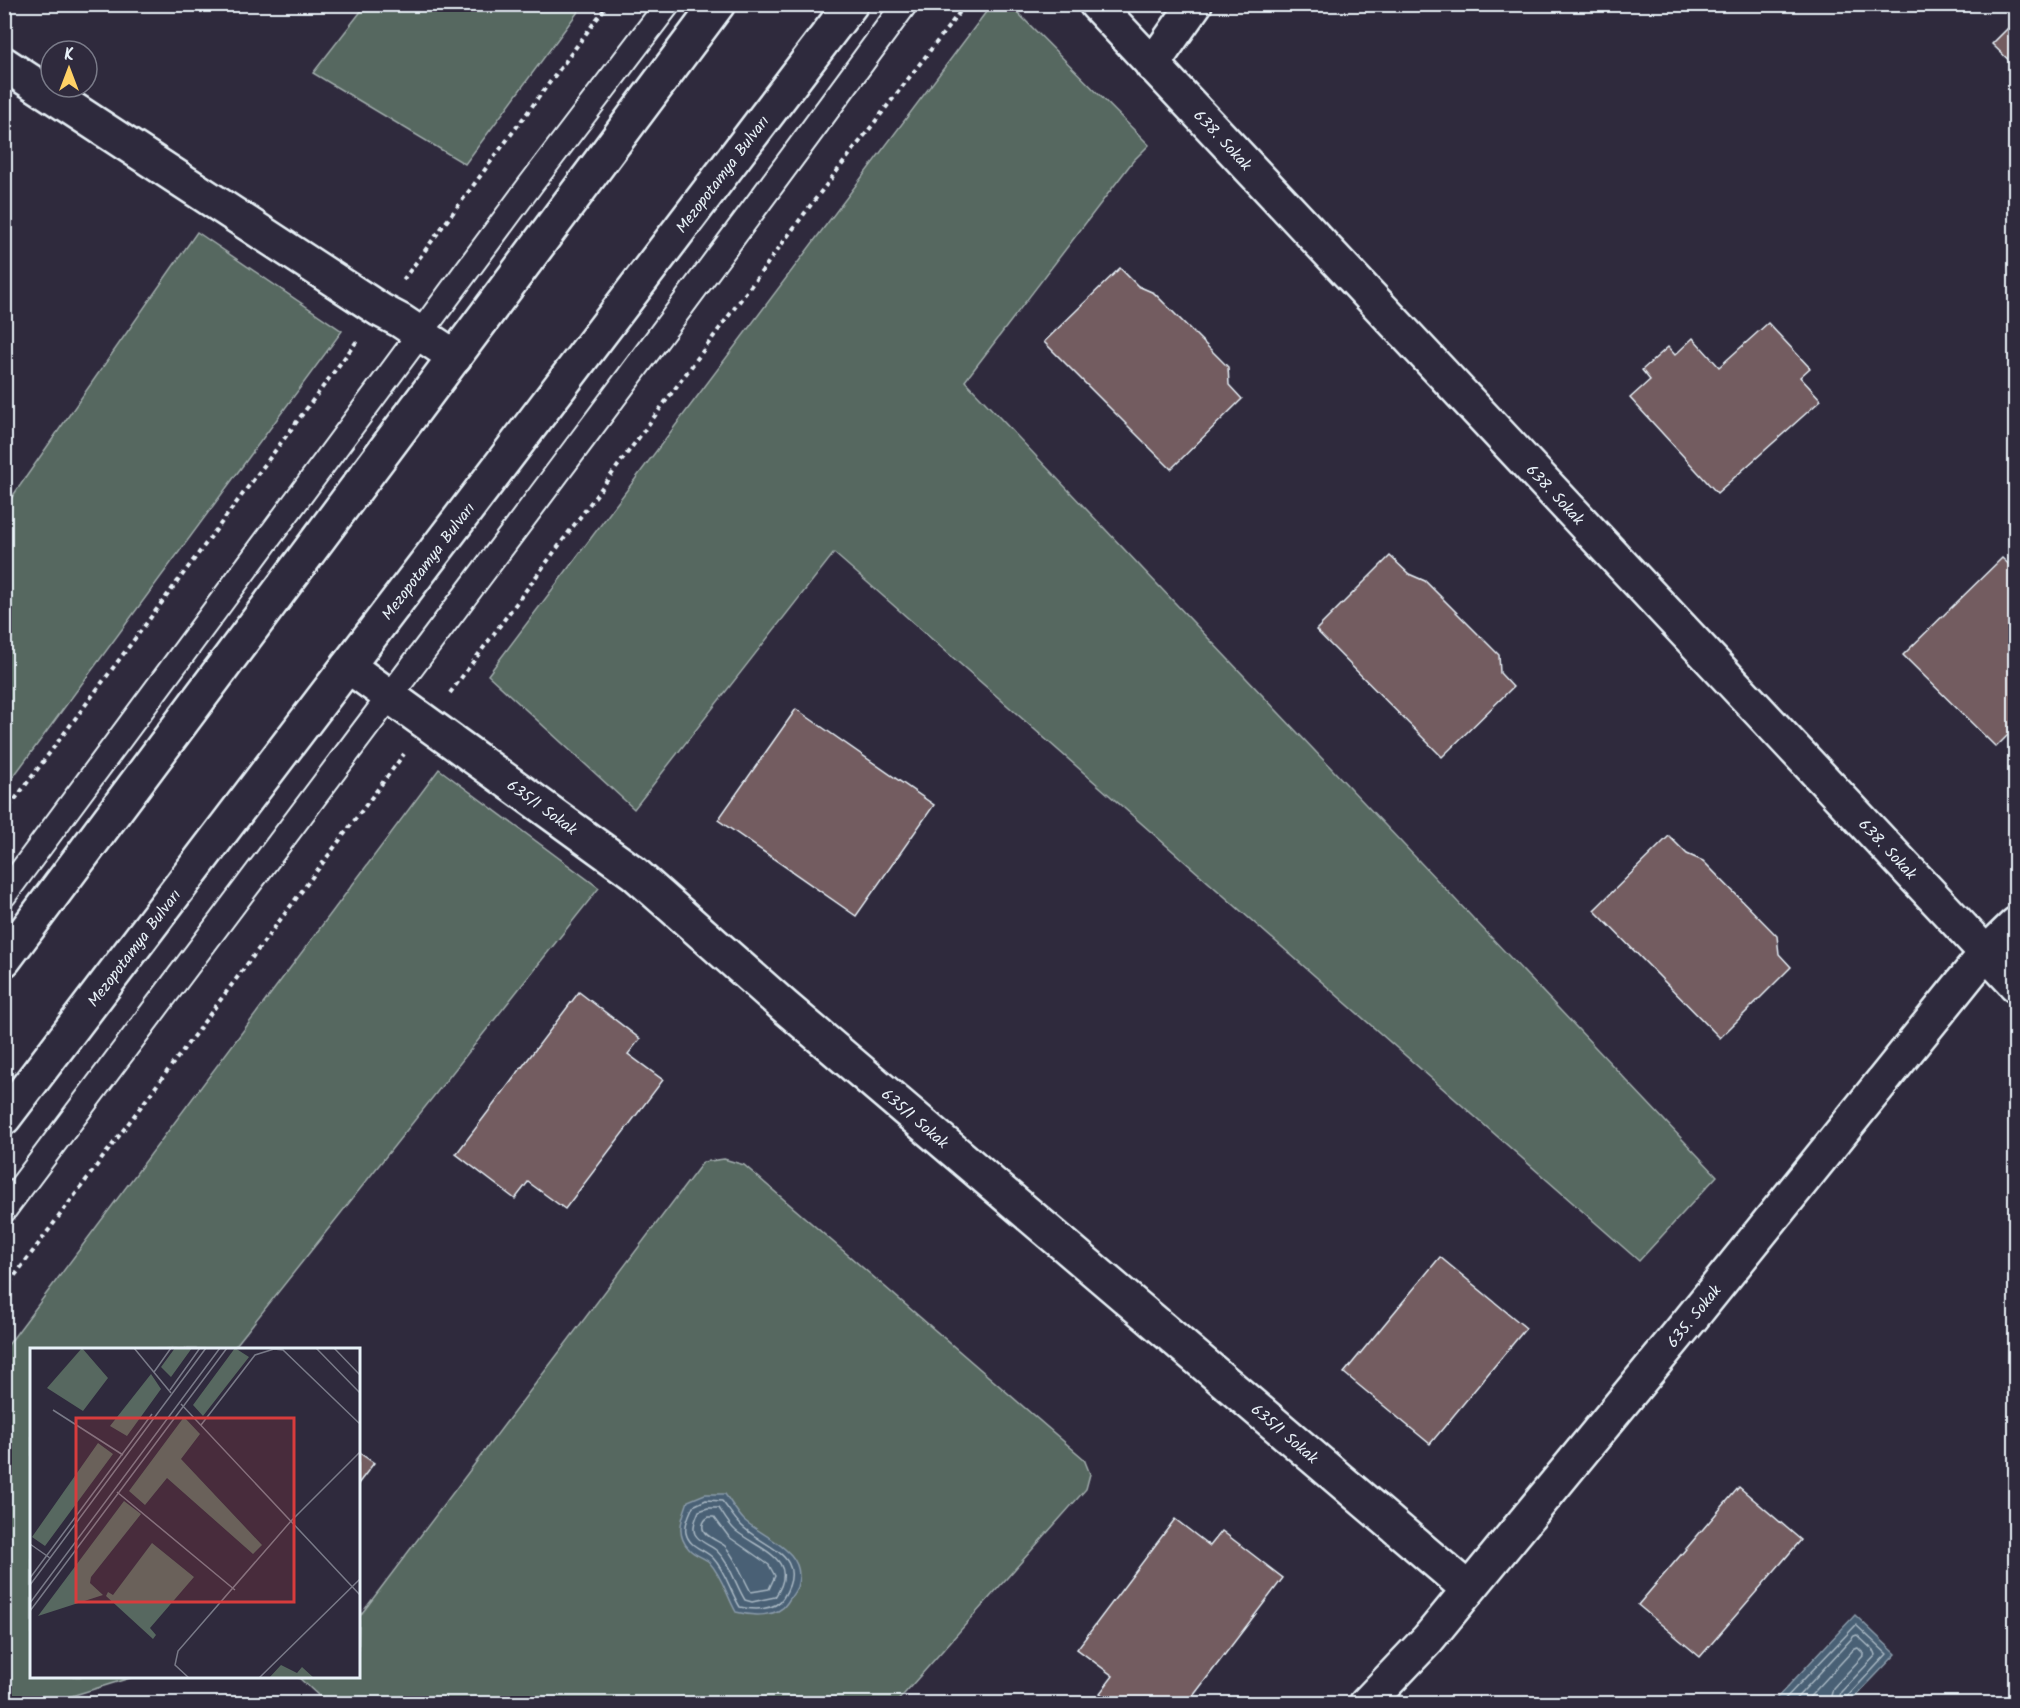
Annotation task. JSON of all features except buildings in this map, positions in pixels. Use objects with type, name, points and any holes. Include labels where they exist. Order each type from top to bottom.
[{"type":"street","points":[[4,960],[718,4]]},
{"type":"street","name":"Mezopotamya Bulvarı","points":[[4,1118],[851,4]]},
{"type":"street","name":"638. Sokak","points":[[1096,4],[2016,985]]},
{"type":"street","points":[[1152,64],[1196,4]]},
{"type":"street","points":[[4,64],[380,310],[421,333],[454,357]]},
{"type":"street","name":"635/1 Sokak","points":[[348,666],[634,873],[784,1006],[1468,1589]]},
{"type":"street","name":"635. Sokak","points":[[1366,1704],[1428,1639],[1986,954],[2016,924]]},
{"type":"lane","points":[[4,895],[531,184],[668,4]]},
{"type":"lane","points":[[4,1210],[389,695],[692,296],[905,4]]},
{"type":"path","points":[[4,814],[608,4]]},
{"type":"path","points":[[4,1290],[803,216],[966,4]]},
{"type":"green space","points":[[992,4],[1010,5],[1149,145],[1133,161],[965,381],[1717,1176],[1639,1261],[834,553],[634,809],[488,675]]},
{"type":"green space","points":[[366,5],[583,5],[465,164],[313,73]]},
{"type":"green space","points":[[197,232],[342,331],[5,788],[5,507]]},
{"type":"green space","points":[[439,769],[599,888],[234,1348],[30,1348],[30,1678],[130,1678],[49,1703],[5,1703],[5,1349]]},
{"type":"green space","points":[[724,1159],[744,1165],[1084,1459],[1090,1474],[1086,1489],[896,1703],[328,1704],[299,1678],[360,1678],[360,1616],[703,1162]]},
{"type":"water","points":[[705,1494],[725,1494],[744,1520],[791,1555],[797,1564],[799,1575],[797,1587],[783,1608],[764,1615],[736,1612],[714,1568],[707,1560],[691,1551],[685,1543],[681,1526],[688,1501]]},
{"type":"water","points":[[1855,1615],[1896,1654],[1849,1703],[1777,1703],[1774,1701]]}]
